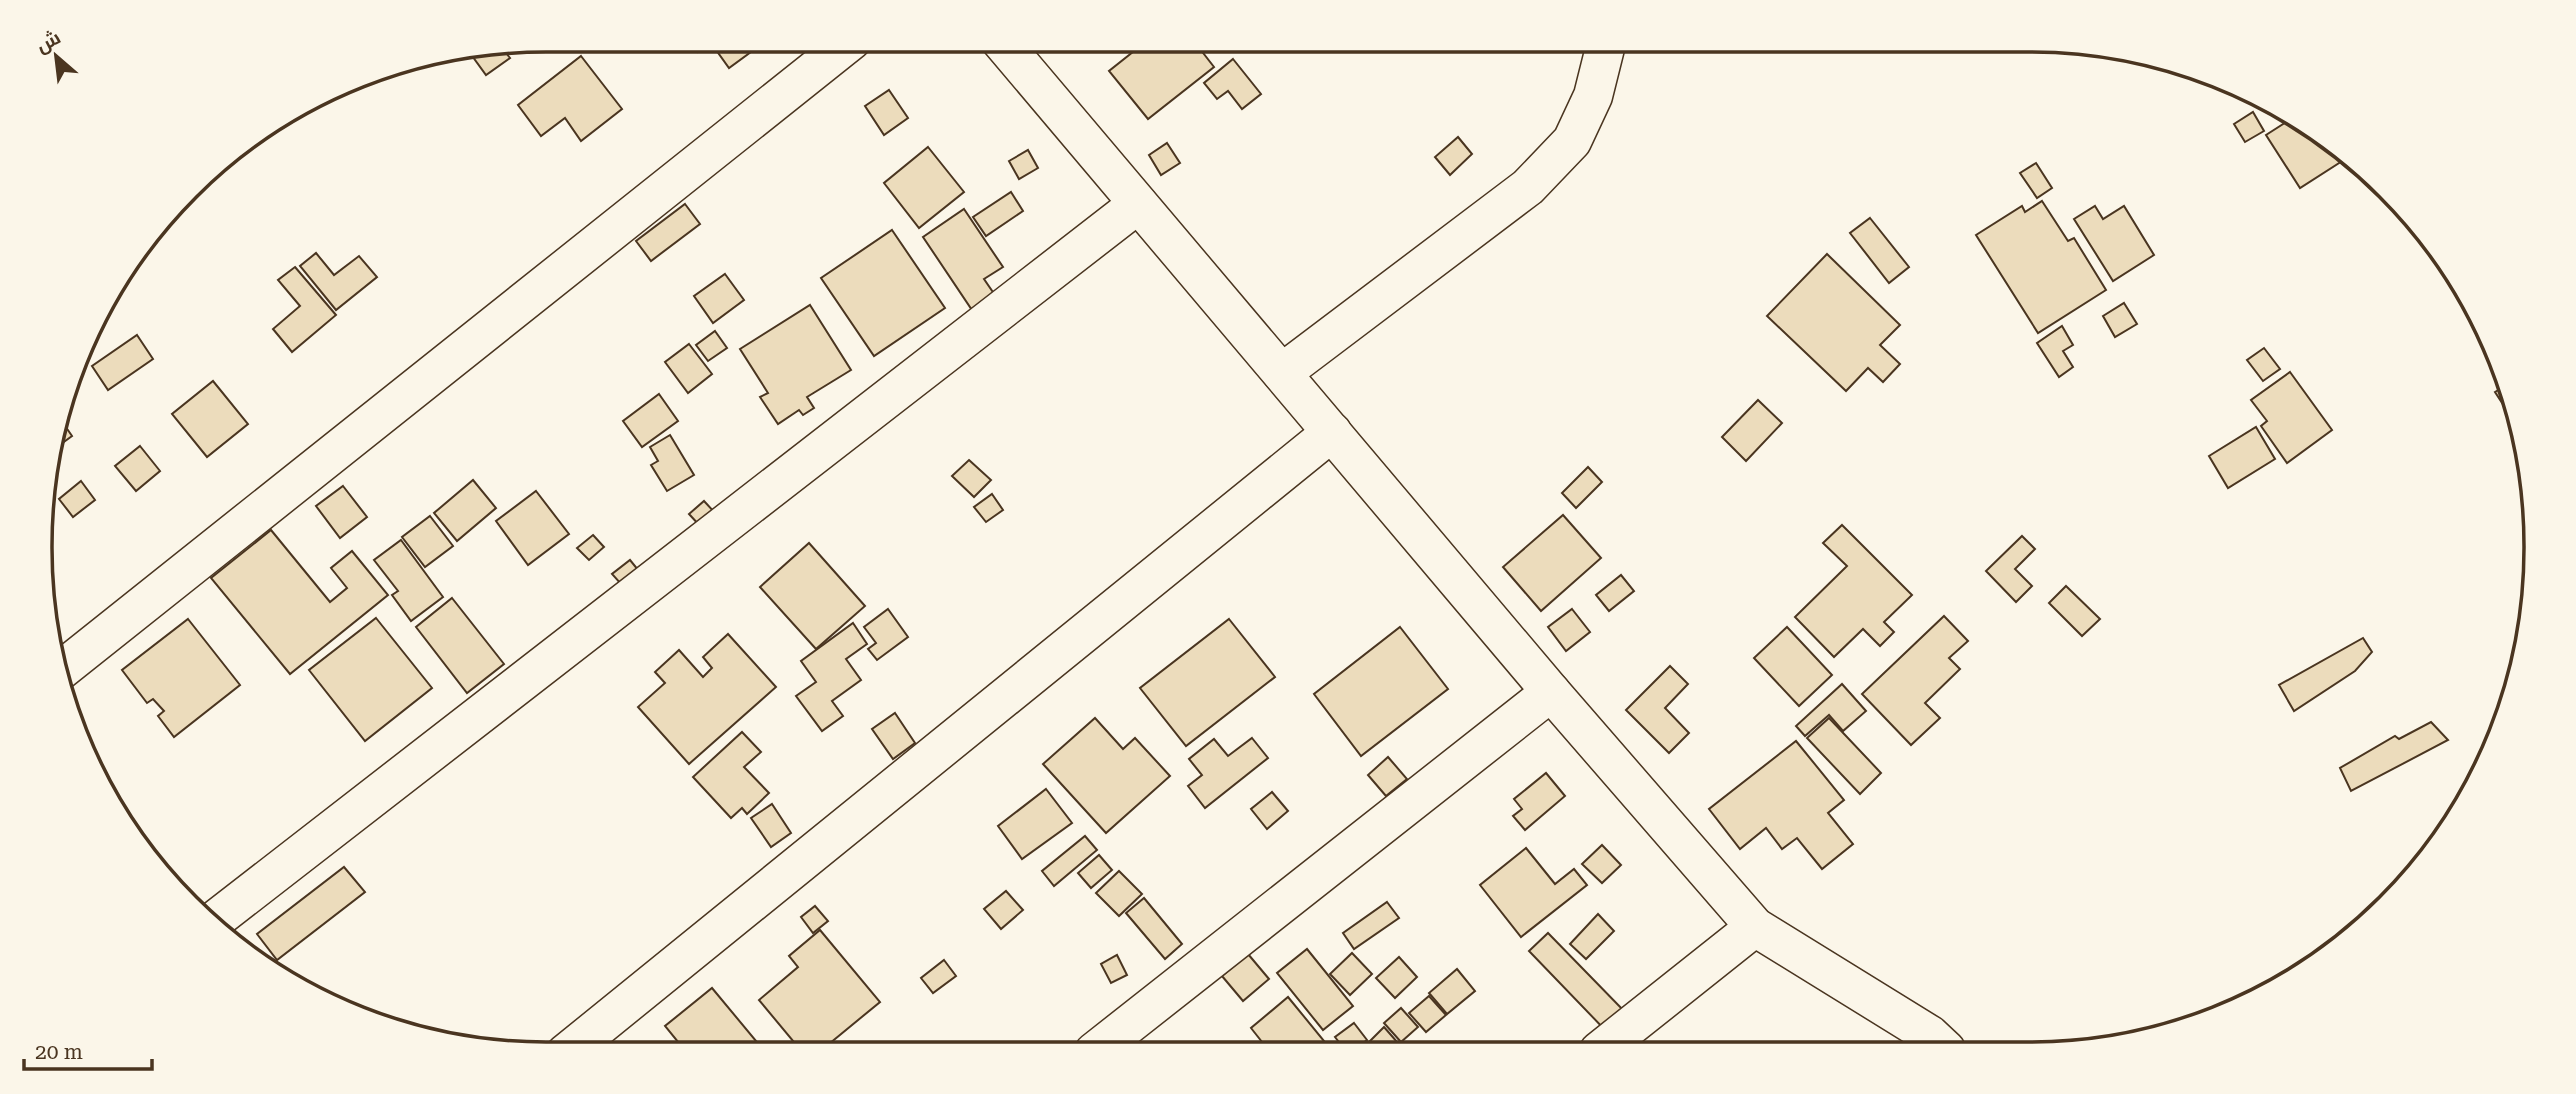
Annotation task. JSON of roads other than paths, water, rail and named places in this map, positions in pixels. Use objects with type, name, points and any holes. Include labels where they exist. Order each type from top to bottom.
[{"type":"street","points":[[67,665],[837,52]]},
{"type":"street","points":[[1010,52],[1551,692],[1755,927],[1937,1042]]},
{"type":"street","points":[[1282,373],[1528,187],[1572,141],[1594,96],[1604,52]]},
{"type":"street","points":[[219,917],[1138,204]]},
{"type":"street","points":[[580,1042],[1332,432]]},
{"type":"street","points":[[1107,1042],[1551,692]]},
{"type":"street","points":[[1610,1042],[1755,927]]}]
